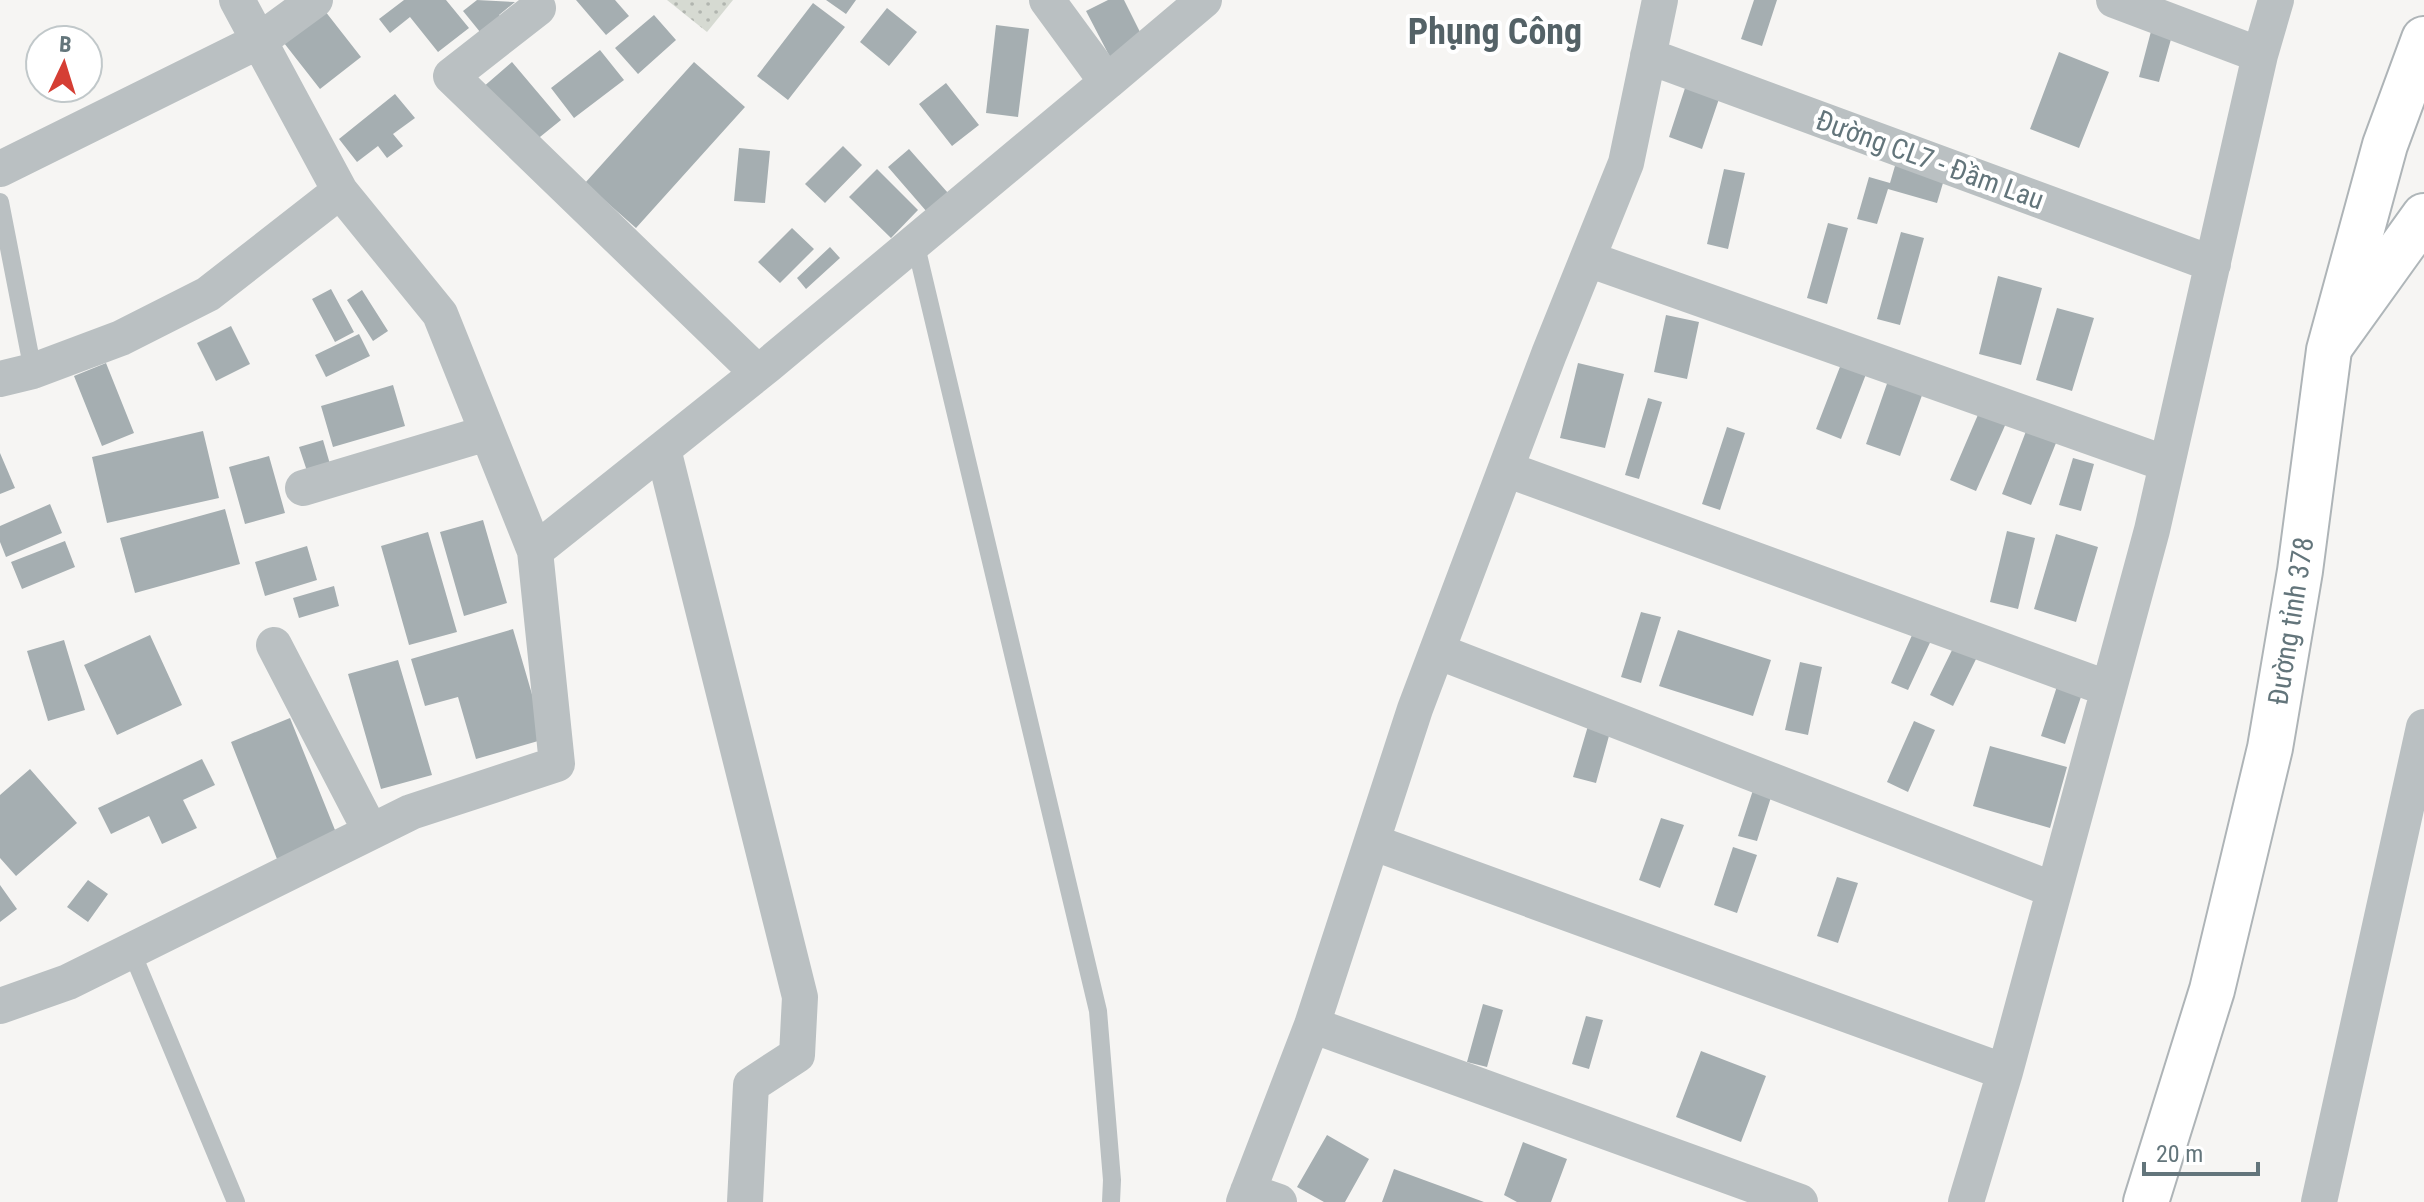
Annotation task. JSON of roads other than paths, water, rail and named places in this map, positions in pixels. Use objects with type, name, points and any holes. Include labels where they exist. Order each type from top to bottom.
[{"type":"main road","name":"Đường tỉnh 378","points":[[2146,1202],[2212,990],[2270,748],[2300,571],[2329,350],[2385,145],[2424,39]]},
{"type":"main road","points":[[2329,350],[2424,216]]},
{"type":"street","points":[[0,1006],[68,982],[411,812],[557,764],[535,551],[440,314],[340,191],[237,0]]},
{"type":"street","points":[[0,169],[259,41],[315,0]]},
{"type":"street","points":[[1047,0],[1107,82]]},
{"type":"street","points":[[535,551],[758,373],[1204,0]]},
{"type":"street","points":[[1257,1198],[1415,709],[1626,163],[1660,0]]},
{"type":"street","points":[[2114,0],[2260,55]]},
{"type":"street","points":[[1966,1202],[2005,1072],[2109,689],[2167,464],[2260,55],[2276,0]]},
{"type":"street","points":[[538,8],[451,76],[758,373]]},
{"type":"street","name":"Đường CL7 - Đầm Lau","points":[[1648,56],[2213,264]]},
{"type":"street","points":[[16,375],[121,338],[208,294],[340,191]]},
{"type":"street","points":[[1588,259],[2167,464]]},
{"type":"street","points":[[303,488],[487,433]]},
{"type":"street","points":[[663,449],[800,997],[797,1055],[751,1085],[745,1202]]},
{"type":"street","points":[[1506,469],[2109,689]]},
{"type":"street","points":[[274,645],[371,832]]},
{"type":"street","points":[[1437,651],[2054,890]]},
{"type":"street","points":[[2319,1202],[2424,727]]},
{"type":"street","points":[[1372,842],[2005,1072]]},
{"type":"street","points":[[1312,1025],[1800,1202]]},
{"type":"lane","points":[[0,202],[16,375]]},
{"type":"lane","points":[[915,242],[1098,1011],[1112,1180],[1111,1202]]},
{"type":"lane","points":[[131,950],[236,1202]]},
{"type":"district","name":"Phụng Công","points":[[1495,32]]}]
